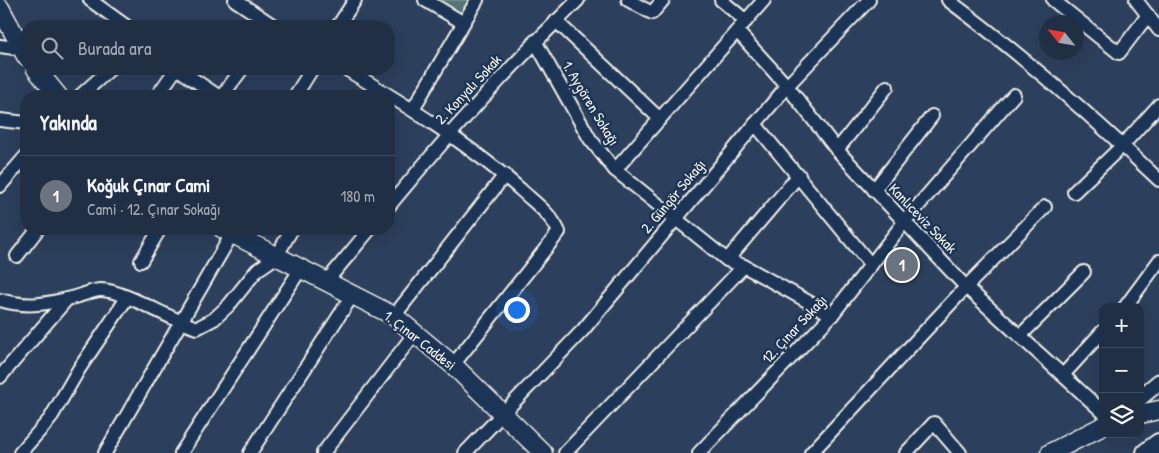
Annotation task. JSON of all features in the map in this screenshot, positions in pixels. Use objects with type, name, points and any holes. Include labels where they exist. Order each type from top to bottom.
[{"type":"highway","points":[[1147,453],[1159,444]]},
{"type":"main road","points":[[0,10],[20,46]]},
{"type":"main road","points":[[41,75],[53,90]]},
{"type":"main road","name":"1. Çınar Caddesi","points":[[234,235],[394,316],[453,364],[543,453]]},
{"type":"main road","points":[[1144,413],[1159,410]]},
{"type":"main road","points":[[1050,453],[1099,428]]},
{"type":"street","points":[[90,0],[118,20]]},
{"type":"street","points":[[234,0],[264,20]]},
{"type":"street","points":[[342,20],[355,0]]},
{"type":"street","points":[[425,0],[462,22]]},
{"type":"street","points":[[413,109],[476,0]]},
{"type":"street","name":"2. Konyalı Sokak","points":[[395,199],[448,134],[535,41],[578,0]]},
{"type":"street","points":[[628,0],[652,13],[663,0]]},
{"type":"street","points":[[721,0],[746,21]]},
{"type":"street","points":[[615,170],[764,0]]},
{"type":"street","name":"2. Güngör Sokağı","points":[[465,453],[502,412],[583,330],[787,86],[869,0]]},
{"type":"street","points":[[948,0],[991,32],[1123,145],[1159,180]]},
{"type":"street","points":[[1053,0],[1119,53],[1148,15]]},
{"type":"street","points":[[1136,0],[1159,30]]},
{"type":"street","points":[[556,21],[660,119]]},
{"type":"street","name":"Kanlıceviz Sokak","points":[[737,31],[787,86],[837,150],[966,287],[1099,408]]},
{"type":"street","name":"1. Aygören Sokağı","points":[[535,41],[590,139],[615,170],[727,260],[744,266],[832,315]]},
{"type":"street","points":[[0,46],[20,52]]},
{"type":"street","points":[[87,90],[103,75]]},
{"type":"street","points":[[161,90],[173,75]]},
{"type":"street","points":[[186,75],[209,90]]},
{"type":"street","points":[[226,90],[238,75]]},
{"type":"street","points":[[299,90],[308,75]]},
{"type":"street","points":[[353,75],[371,90]]},
{"type":"street","points":[[837,150],[887,87]]},
{"type":"street","name":"12. Çınar Sokağı","points":[[699,453],[832,315],[905,221],[1014,95]]},
{"type":"street","points":[[395,101],[413,109],[504,176],[553,219],[559,232],[453,364]]},
{"type":"street","points":[[1074,192],[1158,109]]},
{"type":"street","points":[[874,190],[932,116]]},
{"type":"street","points":[[0,120],[20,122]]},
{"type":"street","points":[[755,124],[799,175],[871,265]]},
{"type":"street","points":[[0,186],[20,163]]},
{"type":"street","points":[[727,260],[799,175]]},
{"type":"street","points":[[394,316],[504,176]]},
{"type":"street","points":[[811,453],[966,287],[1045,207]]},
{"type":"street","points":[[17,256],[33,235]]},
{"type":"street","points":[[141,262],[157,235]]},
{"type":"street","points":[[105,453],[181,323],[226,235]]},
{"type":"street","points":[[0,300],[20,306],[67,299],[100,290],[114,292],[181,323],[197,328],[214,319],[229,305],[256,270],[276,257],[289,235]]},
{"type":"street","points":[[326,282],[365,235]]},
{"type":"street","points":[[1128,303],[1159,261]]},
{"type":"street","points":[[564,453],[744,266]]},
{"type":"street","points":[[181,453],[300,270]]},
{"type":"street","points":[[1020,336],[1084,272]]},
{"type":"street","points":[[250,453],[352,296]]},
{"type":"street","points":[[20,453],[50,419],[79,369],[127,298]]},
{"type":"street","points":[[0,377],[67,299]]},
{"type":"street","points":[[323,453],[415,333]]},
{"type":"street","points":[[1063,375],[1099,335]]},
{"type":"street","points":[[1144,395],[1159,382]]},
{"type":"street","points":[[906,453],[934,423],[960,453]]},
{"type":"green space","points":[[429,0],[473,0],[460,19]]},
{"type":"place","name":"Koğuk Çınar Cami","points":[[902,265]]}]
